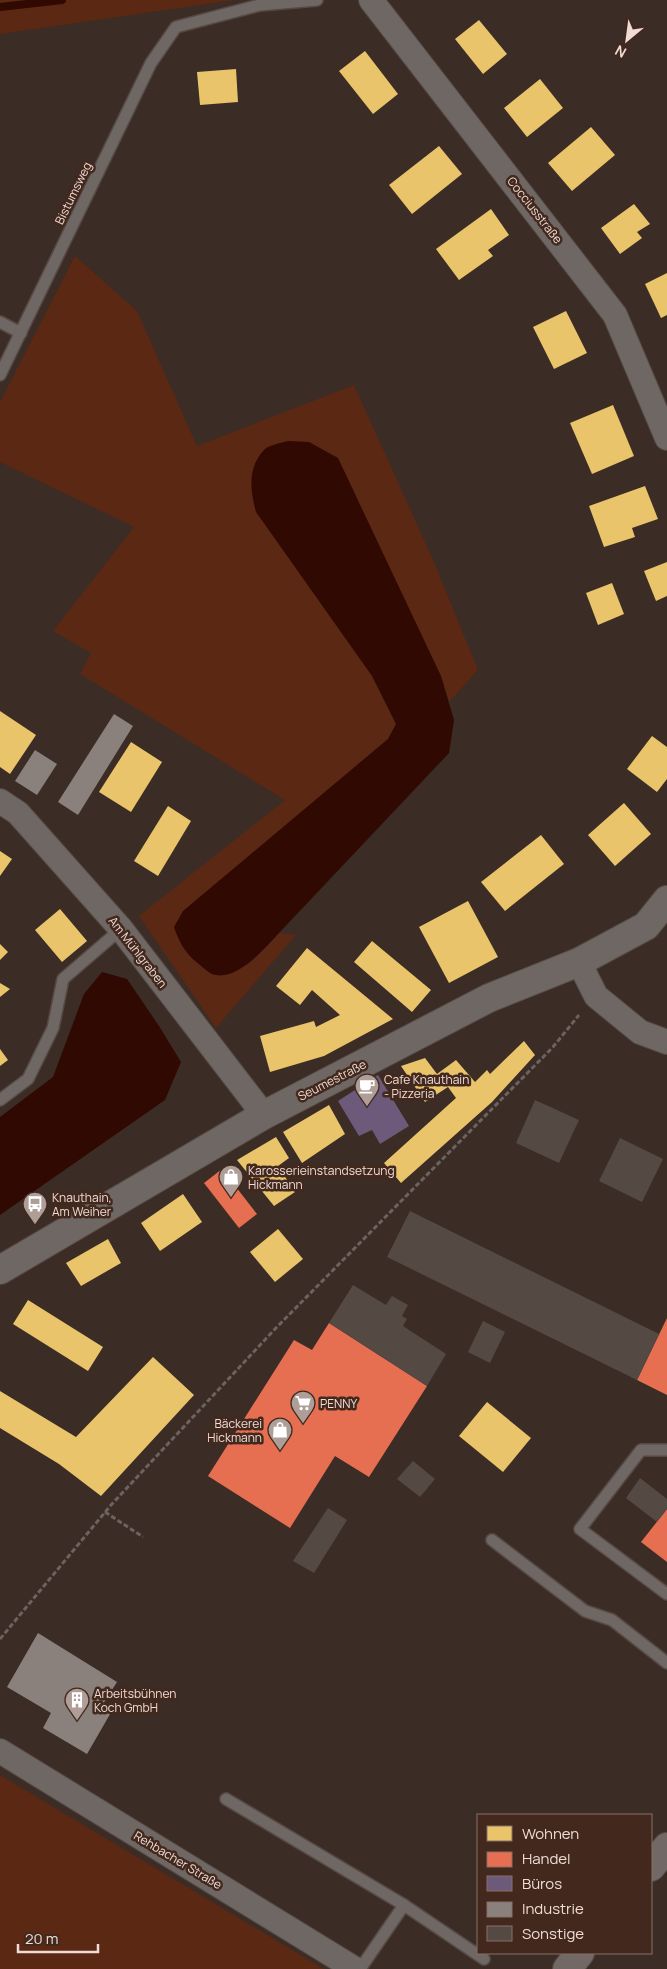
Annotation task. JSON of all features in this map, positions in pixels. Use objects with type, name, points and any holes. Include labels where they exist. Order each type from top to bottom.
[{"type":"main road","points":[[652,1866],[667,1847]]},
{"type":"main road","points":[[567,1969],[579,1954]]},
{"type":"street","name":"Cocciusstraße","points":[[371,0],[615,315],[667,438]]},
{"type":"street","name":"Am Mühlgraben","points":[[0,801],[18,813],[121,929],[264,1115]]},
{"type":"street","name":"Seumestraße","points":[[0,1270],[264,1115],[489,998],[580,962],[646,926],[667,900]]},
{"type":"street","points":[[580,962],[596,996],[640,1032],[667,1042]]},
{"type":"street","name":"Rehbacher Straße","points":[[0,1751],[355,1969]]},
{"type":"lane","name":"Bistumsweg","points":[[0,375],[151,63],[176,27],[260,5],[317,0]]},
{"type":"lane","points":[[0,322],[21,333]]},
{"type":"lane","points":[[0,1100],[28,1079],[53,1028],[63,979],[121,929]]},
{"type":"lane","points":[[667,1450],[641,1450],[580,1529],[667,1594]]},
{"type":"lane","points":[[492,1540],[586,1611],[612,1620],[667,1663]]},
{"type":"lane","points":[[226,1800],[404,1905],[484,1959]]},
{"type":"lane","points":[[360,1969],[404,1905]]},
{"type":"path","points":[[0,1639],[105,1512],[288,1315],[553,1048],[596,996]]},
{"type":"path","points":[[105,1512],[143,1537]]},
{"type":"shaded area","points":[[0,0],[235,0],[0,34]]},
{"type":"shaded area","points":[[75,256],[137,311],[197,446],[354,385],[434,562],[478,670],[449,702],[441,676],[372,676],[396,724],[388,739],[183,912],[174,927],[251,961],[279,933],[296,935],[216,1028],[139,916],[285,800],[80,674],[91,653],[53,631],[134,527],[0,462],[0,402]]},
{"type":"shaded area","points":[[288,441],[309,442],[338,458],[441,676],[454,720],[449,753],[258,955],[231,974],[212,974],[191,957],[178,938],[174,927],[183,911],[388,739],[396,724],[372,676],[256,512],[251,487],[255,463],[265,449]]},
{"type":"shaded area","points":[[102,972],[127,979],[181,1062],[165,1100],[0,1215],[0,1117],[53,1077],[84,994]]},
{"type":"shaded area","points":[[0,1775],[324,1969],[0,1969]]},
{"type":"building: Wohnen","points":[[479,20],[507,54],[483,74],[455,39]]},
{"type":"building: Wohnen","points":[[365,51],[398,94],[373,114],[339,71]]},
{"type":"building: Wohnen","points":[[236,69],[238,102],[200,105],[197,72]]},
{"type":"building: Wohnen","points":[[540,79],[563,108],[527,137],[504,108]]},
{"type":"building: Wohnen","points":[[591,127],[615,155],[572,191],[548,163]]},
{"type":"building: Wohnen","points":[[439,146],[462,174],[412,214],[389,185]]},
{"type":"building: Wohnen","points":[[634,204],[650,224],[637,232],[642,238],[620,254],[601,228]]},
{"type":"building: Wohnen","points":[[491,209],[509,235],[488,250],[493,256],[459,280],[436,249]]},
{"type":"building: Wohnen","points":[[667,273],[667,315],[661,318],[645,284]]},
{"type":"building: Wohnen","points":[[566,311],[587,353],[554,369],[533,327]]},
{"type":"building: Wohnen","points":[[613,405],[634,456],[592,474],[570,423]]},
{"type":"building: Wohnen","points":[[645,486],[658,519],[632,528],[635,537],[604,547],[589,506]]},
{"type":"building: Wohnen","points":[[667,562],[667,596],[656,601],[644,571]]},
{"type":"building: Wohnen","points":[[612,583],[624,614],[598,625],[586,593]]},
{"type":"building: Wohnen","points":[[0,711],[36,735],[10,774],[0,767]]},
{"type":"building: Wohnen","points":[[652,736],[667,747],[667,779],[657,792],[627,769]]},
{"type":"building: Wohnen","points":[[131,742],[162,762],[131,812],[99,792]]},
{"type":"building: Wohnen","points":[[624,803],[651,834],[615,866],[588,835]]},
{"type":"building: Wohnen","points":[[168,806],[191,821],[158,876],[134,861]]},
{"type":"building: Wohnen","points":[[541,835],[564,864],[505,911],[481,882]]},
{"type":"building: Wohnen","points":[[0,851],[12,859],[0,876]]},
{"type":"building: Wohnen","points":[[468,901],[498,957],[449,983],[419,927]]},
{"type":"building: Wohnen","points":[[60,909],[87,941],[62,962],[35,930]]},
{"type":"building: Wohnen","points":[[372,941],[431,990],[412,1012],[354,962]]},
{"type":"building: Wohnen","points":[[0,944],[8,952],[0,960]]},
{"type":"building: Wohnen","points":[[307,948],[393,1019],[324,1056],[270,1072],[260,1036],[314,1021],[316,1027],[340,1015],[312,990],[300,1005],[276,986]]},
{"type":"building: Wohnen","points":[[0,983],[10,989],[0,997]]},
{"type":"building: Wohnen","points":[[524,1041],[535,1055],[492,1102],[401,1183],[384,1163],[456,1098],[448,1087],[425,1102],[401,1066],[425,1058],[437,1074],[456,1060],[475,1082],[487,1070],[490,1074]]},
{"type":"building: Wohnen","points":[[0,1049],[8,1060],[0,1066]]},
{"type":"building: Wohnen","points":[[329,1105],[345,1134],[302,1163],[283,1132]]},
{"type":"building: Wohnen","points":[[276,1137],[289,1158],[278,1166],[295,1192],[274,1206],[237,1160]]},
{"type":"building: Wohnen","points":[[183,1194],[202,1222],[160,1251],[141,1223]]},
{"type":"building: Wohnen","points":[[278,1229],[303,1259],[275,1282],[250,1252]]},
{"type":"building: Wohnen","points":[[108,1239],[121,1263],[81,1286],[66,1263]]},
{"type":"building: Wohnen","points":[[28,1300],[103,1347],[88,1371],[13,1324]]},
{"type":"building: Wohnen","points":[[153,1357],[194,1395],[101,1496],[59,1464],[0,1428],[0,1391],[76,1437]]},
{"type":"building: Wohnen","points":[[487,1402],[531,1438],[503,1472],[459,1436]]},
{"type":"building: Handel","name":"Karosserieinstandsetzung Hickmann","points":[[222,1169],[257,1214],[239,1228],[204,1183]]},
{"type":"building: Handel","points":[[667,1318],[667,1395],[637,1380]]},
{"type":"building: Handel","points":[[329,1323],[427,1386],[369,1477],[335,1456],[290,1528],[208,1476],[294,1340],[312,1350]]},
{"type":"building: Handel","points":[[667,1509],[667,1562],[641,1542]]},
{"type":"building: Büros","points":[[378,1075],[409,1126],[380,1144],[372,1130],[359,1136],[338,1101]]},
{"type":"building: Industrie","points":[[114,714],[133,726],[78,815],[58,802]]},
{"type":"building: Industrie","points":[[35,750],[57,764],[37,795],[15,781]]},
{"type":"building: Industrie","points":[[38,1633],[117,1682],[103,1704],[113,1709],[87,1754],[43,1728],[51,1713],[7,1687]]},
{"type":"building: Sonstige","points":[[535,1100],[579,1120],[559,1163],[516,1143]]},
{"type":"building: Sonstige","points":[[620,1138],[663,1159],[642,1202],[599,1181]]},
{"type":"building: Sonstige","points":[[410,1211],[659,1334],[637,1380],[387,1257]]},
{"type":"building: Sonstige","points":[[353,1285],[386,1305],[392,1296],[408,1305],[402,1316],[407,1319],[403,1326],[446,1354],[427,1386],[329,1323]]},
{"type":"building: Sonstige","points":[[483,1321],[505,1332],[490,1363],[468,1352]]},
{"type":"building: Sonstige","points":[[413,1461],[435,1479],[420,1497],[397,1479]]},
{"type":"building: Sonstige","points":[[640,1478],[667,1499],[667,1509],[657,1522],[626,1498]]},
{"type":"building: Sonstige","points":[[328,1508],[347,1520],[314,1573],[293,1561]]},
{"type":"waterway","points":[[0,7],[62,0]]},
{"type":"place","name":"Cafe Knauthain - Pizzeria","points":[[367,1107]]},
{"type":"place","name":"Karosserieinstandsetzung Hickmann","points":[[231,1198]]},
{"type":"place","name":"Knauthain, Am Weiher","points":[[35,1225]]},
{"type":"place","name":"PENNY","points":[[303,1424]]},
{"type":"place","name":"Bäckerei Hickmann","points":[[280,1451]]},
{"type":"place","name":"Arbeitsbühnen Koch GmbH","points":[[77,1721]]}]
